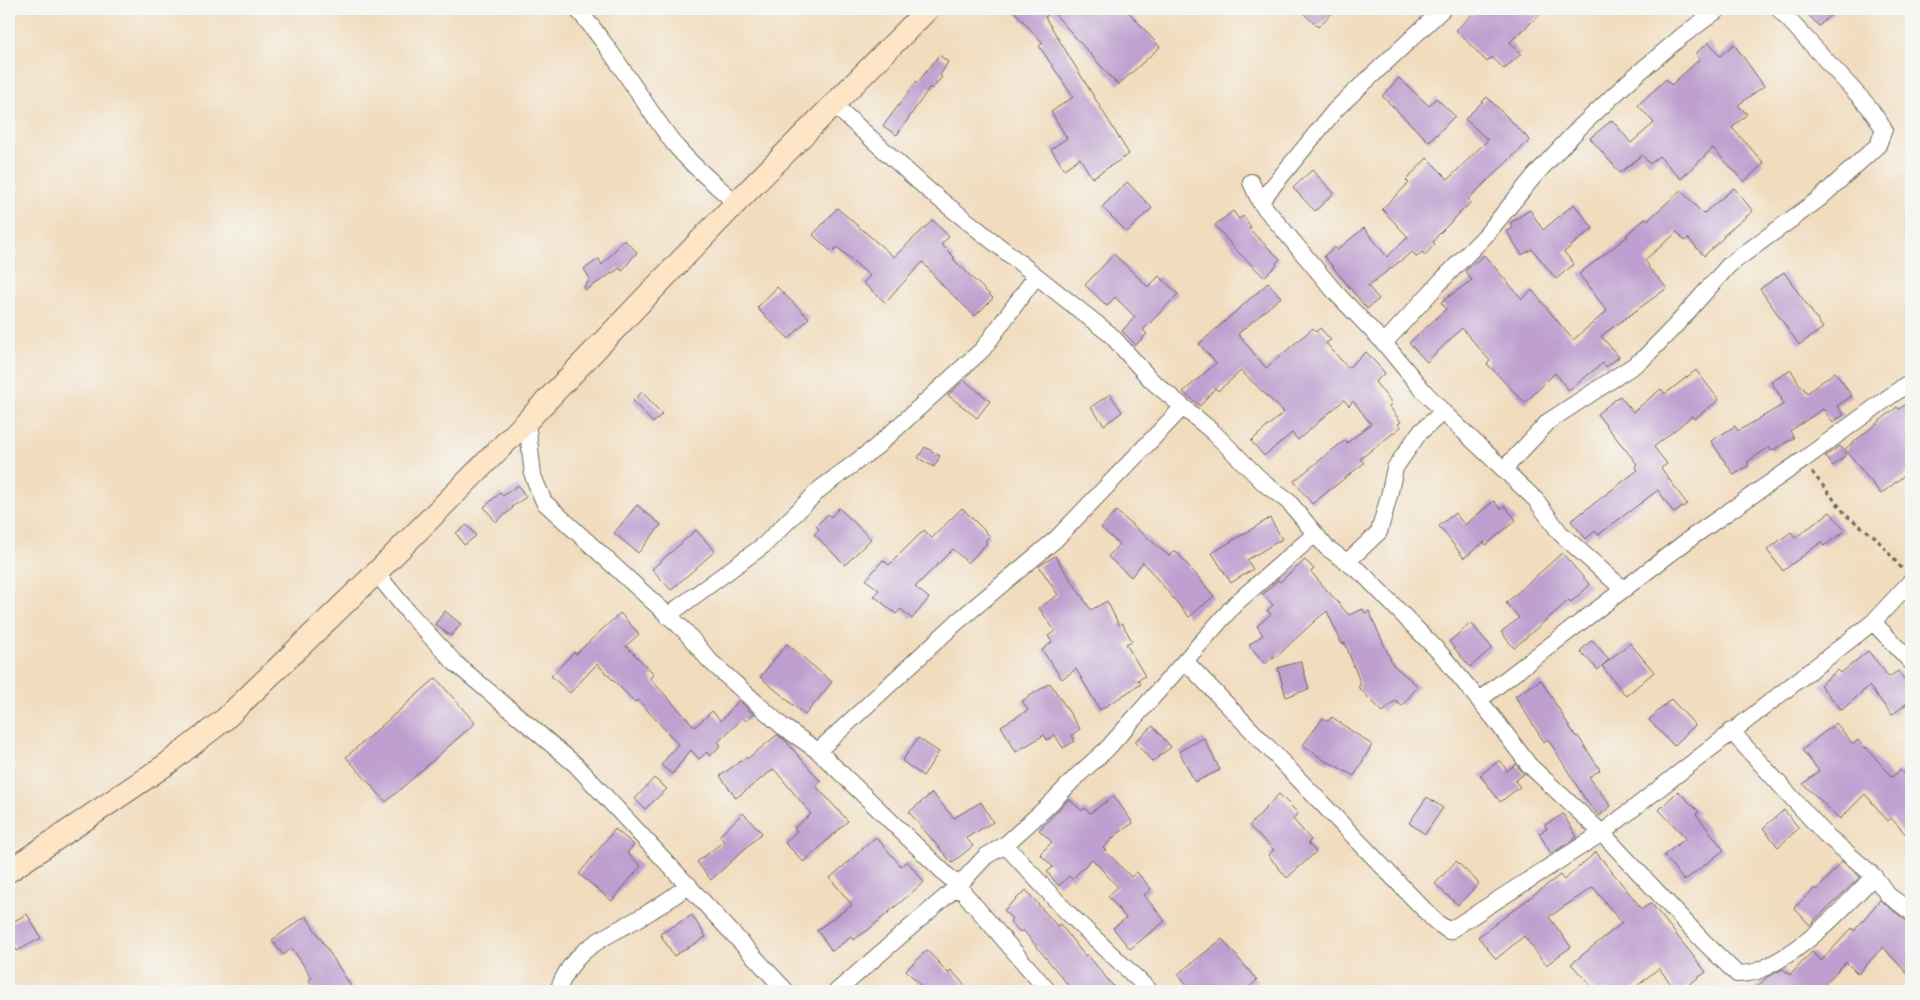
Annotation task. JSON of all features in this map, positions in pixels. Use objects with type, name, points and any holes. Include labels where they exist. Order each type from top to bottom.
[{"type":"main road","points":[[9,871],[167,764],[225,719],[376,573],[527,421],[736,202],[928,9]]},
{"type":"street","points":[[577,9],[599,34],[675,145],[696,168],[736,202]]},
{"type":"street","points":[[1260,202],[1336,109],[1443,9]]},
{"type":"street","points":[[1384,343],[1485,236],[1535,175],[1580,127],[1629,81],[1682,36],[1719,9]]},
{"type":"street","points":[[1504,470],[1549,421],[1642,360],[1729,265],[1819,199],[1878,145],[1884,129],[1869,107],[1779,9]]},
{"type":"street","points":[[833,104],[928,190],[1111,335],[1151,380],[1213,432],[1265,484],[1289,502],[1326,547],[1363,574],[1440,653],[1529,765],[1602,833],[1704,942],[1737,974],[1755,972],[1792,952],[1829,922],[1874,876]]},
{"type":"street","points":[[1250,182],[1260,202],[1336,293],[1384,343],[1420,387],[1443,412],[1536,500],[1560,533],[1623,589]]},
{"type":"street","points":[[667,616],[764,545],[820,489],[876,447],[983,349],[1036,276]]},
{"type":"street","points":[[1479,700],[1692,537],[1911,381]]},
{"type":"street","points":[[818,751],[957,622],[1056,539],[1183,407]]},
{"type":"street","points":[[1347,562],[1379,532],[1395,468],[1419,433],[1443,412]]},
{"type":"street","points":[[527,421],[533,476],[544,502],[684,630],[710,660],[731,680],[782,726],[818,751],[958,886],[1048,991]]},
{"type":"street","points":[[837,991],[958,886],[986,856],[1005,845],[1107,749],[1236,603],[1315,534]]},
{"type":"street","points":[[376,573],[409,613],[455,663],[576,765],[786,991]]},
{"type":"street","points":[[1184,661],[1429,915],[1449,931],[1602,833],[1872,622],[1908,577]]},
{"type":"street","points":[[1872,622],[1911,662]]},
{"type":"street","points":[[1731,731],[1826,834],[1874,876],[1888,894],[1911,912]]},
{"type":"street","points":[[1005,845],[1066,911],[1150,991]]},
{"type":"street","points":[[558,991],[563,978],[577,958],[603,936],[651,911],[689,885]]},
{"type":"path","points":[[1802,460],[1847,516],[1875,537],[1908,577]]},
{"type":"building","points":[[1012,9],[1126,9],[1160,47],[1118,85],[1052,11],[1045,17],[1129,154],[1092,178],[1080,158],[1064,169],[1051,149],[1067,138],[1051,112],[1073,97],[1039,46],[1043,43]]},
{"type":"building","points":[[1299,9],[1336,9],[1318,27]]},
{"type":"building","points":[[1478,9],[1546,9],[1510,42],[1521,54],[1504,69],[1492,57],[1487,62],[1456,30]]},
{"type":"building","points":[[1803,9],[1837,9],[1819,26]]},
{"type":"building","points":[[1709,42],[1720,56],[1734,44],[1764,86],[1738,105],[1747,114],[1732,128],[1764,163],[1744,182],[1713,148],[1681,179],[1659,156],[1650,164],[1642,155],[1620,173],[1590,138],[1612,120],[1631,143],[1654,123],[1638,105],[1666,79],[1671,85],[1700,59],[1696,53]]},
{"type":"building","points":[[939,55],[948,62],[940,75],[942,77],[932,89],[930,87],[897,135],[883,126],[917,81]]},
{"type":"building","points":[[1399,78],[1429,106],[1436,98],[1455,116],[1429,142],[1382,96]]},
{"type":"building","points":[[1487,97],[1530,140],[1468,199],[1471,202],[1438,235],[1433,242],[1435,244],[1425,255],[1422,252],[1417,257],[1412,252],[1368,286],[1379,299],[1367,309],[1324,256],[1335,247],[1337,250],[1364,228],[1387,257],[1408,237],[1382,209],[1409,183],[1406,180],[1427,158],[1448,179],[1488,140],[1465,119]]},
{"type":"building","points":[[1312,170],[1334,193],[1315,211],[1293,188]]},
{"type":"building","points":[[1127,182],[1152,208],[1127,232],[1102,207]]},
{"type":"building","points":[[1734,188],[1753,211],[1723,236],[1704,256],[1688,238],[1685,241],[1677,232],[1645,260],[1648,267],[1667,288],[1601,336],[1619,357],[1606,367],[1603,363],[1569,390],[1555,373],[1525,403],[1487,364],[1490,361],[1462,328],[1427,362],[1409,343],[1446,309],[1441,302],[1472,280],[1465,271],[1484,255],[1522,299],[1532,290],[1573,340],[1607,311],[1579,274],[1628,236],[1626,235],[1646,218],[1648,220],[1681,190],[1703,214]]},
{"type":"building","points":[[1574,204],[1593,228],[1564,252],[1574,264],[1556,279],[1532,249],[1522,255],[1507,232],[1513,228],[1510,223],[1530,210],[1543,230]]},
{"type":"building","points":[[837,208],[894,257],[933,220],[949,237],[941,244],[955,258],[953,259],[993,298],[975,316],[943,286],[923,262],[885,302],[863,283],[870,276],[837,247],[832,252],[813,235]]},
{"type":"building","points":[[1233,211],[1239,219],[1243,216],[1251,227],[1249,229],[1280,259],[1276,263],[1277,265],[1264,277],[1235,249],[1215,225]]},
{"type":"building","points":[[624,240],[637,252],[622,271],[620,268],[586,290],[584,287],[590,279],[584,269],[599,259],[602,265]]},
{"type":"building","points":[[1114,254],[1148,287],[1159,276],[1178,294],[1143,330],[1147,334],[1136,345],[1122,331],[1135,317],[1115,297],[1107,306],[1085,285]]},
{"type":"building","points":[[1784,272],[1823,328],[1799,345],[1760,289]]},
{"type":"building","points":[[1268,283],[1281,297],[1238,334],[1266,368],[1313,328],[1316,332],[1320,328],[1331,340],[1326,343],[1348,368],[1366,352],[1385,373],[1375,382],[1392,403],[1389,406],[1401,422],[1398,424],[1401,427],[1360,459],[1364,463],[1312,504],[1294,481],[1345,440],[1347,443],[1371,424],[1353,401],[1349,406],[1344,400],[1298,440],[1292,433],[1264,456],[1251,441],[1284,412],[1241,371],[1218,391],[1215,388],[1200,406],[1183,392],[1216,363],[1199,344]]},
{"type":"building","points":[[777,287],[809,318],[789,339],[757,308]]},
{"type":"building","points":[[1696,370],[1719,400],[1694,419],[1692,416],[1654,447],[1667,464],[1661,468],[1687,504],[1674,513],[1658,490],[1598,535],[1595,531],[1586,539],[1571,521],[1638,470],[1635,466],[1637,464],[1597,414],[1620,396],[1633,412],[1661,389],[1665,394]]},
{"type":"building","points":[[1791,370],[1807,393],[1835,372],[1852,396],[1837,406],[1844,415],[1833,422],[1823,409],[1790,431],[1794,438],[1771,451],[1769,447],[1747,462],[1749,465],[1734,475],[1711,441],[1735,426],[1738,431],[1784,404],[1771,382]]},
{"type":"building","points":[[964,380],[990,401],[977,418],[948,395]]},
{"type":"building","points":[[642,392],[662,414],[653,423],[633,401]]},
{"type":"building","points":[[1110,394],[1122,412],[1104,425],[1091,407]]},
{"type":"building","points":[[1906,404],[1911,411],[1911,470],[1881,494],[1845,449],[1897,407],[1899,409]]},
{"type":"building","points":[[1840,446],[1847,454],[1833,466],[1825,456]]},
{"type":"building","points":[[925,447],[940,456],[934,467],[918,458]]},
{"type":"building","points":[[518,485],[526,497],[496,522],[484,507],[500,493],[503,496]]},
{"type":"building","points":[[1494,501],[1501,509],[1505,506],[1516,520],[1486,545],[1484,542],[1464,558],[1439,526],[1455,513],[1465,525]]},
{"type":"building","points":[[637,505],[661,525],[638,553],[614,533]]},
{"type":"building","points":[[839,508],[871,539],[845,565],[814,534],[819,529],[816,526],[828,514],[831,517]]},
{"type":"building","points":[[962,508],[990,536],[985,541],[987,543],[968,563],[953,549],[915,587],[929,598],[912,619],[901,609],[896,614],[874,596],[879,590],[866,580],[883,560],[889,565],[924,530],[932,538]]},
{"type":"building","points":[[1116,511],[1169,556],[1175,550],[1214,596],[1189,617],[1143,562],[1131,577],[1108,557],[1119,544],[1101,528]]},
{"type":"building","points":[[1830,512],[1845,531],[1824,546],[1821,542],[1783,571],[1767,550],[1791,532],[1795,538]]},
{"type":"building","points":[[1270,518],[1282,539],[1247,560],[1253,569],[1231,583],[1212,553]]},
{"type":"building","points":[[467,525],[476,536],[464,545],[456,533]]},
{"type":"building","points":[[696,530],[715,551],[671,590],[652,569]]},
{"type":"building","points":[[1562,553],[1590,585],[1571,602],[1569,600],[1514,648],[1501,632],[1519,618],[1506,603]]},
{"type":"building","points":[[1055,556],[1091,610],[1107,601],[1119,625],[1122,623],[1132,641],[1126,644],[1145,676],[1138,680],[1141,684],[1100,710],[1076,669],[1062,679],[1042,650],[1052,642],[1048,636],[1055,631],[1039,608],[1058,595],[1039,566]]},
{"type":"building","points":[[1305,560],[1314,569],[1311,572],[1349,615],[1363,609],[1365,613],[1369,611],[1393,665],[1418,686],[1402,706],[1395,701],[1383,712],[1358,687],[1361,685],[1345,643],[1342,644],[1327,611],[1275,658],[1274,656],[1265,664],[1249,645],[1263,635],[1257,626],[1271,614],[1267,611],[1273,605],[1263,594]]},
{"type":"building","points":[[445,611],[461,624],[451,636],[435,624]]},
{"type":"building","points":[[620,613],[639,634],[626,646],[654,674],[650,678],[695,727],[712,711],[721,721],[739,700],[753,714],[747,721],[743,718],[718,742],[721,745],[710,756],[707,752],[699,759],[691,750],[672,774],[661,765],[678,744],[638,700],[635,702],[597,664],[570,693],[551,676],[574,652],[576,654]]},
{"type":"building","points":[[1471,623],[1492,648],[1470,667],[1449,642]]},
{"type":"building","points":[[1592,640],[1609,659],[1598,670],[1580,651]]},
{"type":"building","points":[[1630,643],[1654,672],[1626,696],[1602,666]]},
{"type":"building","points":[[787,644],[832,682],[805,715],[760,677]]},
{"type":"building","points":[[1868,651],[1889,677],[1898,671],[1911,688],[1911,700],[1892,715],[1869,686],[1842,710],[1820,685],[1838,670],[1841,673]]},
{"type":"building","points":[[1301,661],[1309,689],[1286,697],[1278,668]]},
{"type":"building","points":[[436,678],[475,723],[386,802],[346,757]]},
{"type":"building","points":[[1541,680],[1576,737],[1578,736],[1600,770],[1589,777],[1611,806],[1599,816],[1587,802],[1548,739],[1544,742],[1515,696]]},
{"type":"building","points":[[1050,683],[1080,729],[1072,735],[1075,741],[1063,748],[1055,735],[1047,740],[1044,735],[1016,752],[1001,726],[1028,710],[1022,701]]},
{"type":"building","points":[[1671,699],[1695,725],[1674,746],[1649,720]]},
{"type":"building","points":[[1332,717],[1372,745],[1354,776],[1328,763],[1303,745],[1323,718],[1328,721]]},
{"type":"building","points":[[1836,723],[1853,744],[1858,740],[1865,749],[1866,747],[1892,777],[1900,770],[1911,783],[1911,840],[1891,818],[1888,821],[1865,794],[1840,819],[1803,784],[1819,771],[1802,750]]},
{"type":"building","points":[[1153,726],[1171,747],[1152,762],[1135,741]]},
{"type":"building","points":[[777,735],[784,739],[821,782],[816,786],[848,821],[804,862],[785,843],[797,831],[794,828],[811,814],[774,769],[736,798],[720,776],[746,757],[747,759]]},
{"type":"building","points":[[918,738],[939,752],[923,776],[902,761]]},
{"type":"building","points":[[1204,738],[1220,770],[1195,782],[1179,751]]},
{"type":"building","points":[[1500,760],[1507,771],[1516,764],[1524,774],[1515,781],[1520,787],[1500,802],[1480,775]]},
{"type":"building","points":[[654,778],[667,789],[645,809],[635,799]]},
{"type":"building","points":[[1678,791],[1699,812],[1696,814],[1724,850],[1684,881],[1664,855],[1686,838],[1659,810]]},
{"type":"building","points":[[932,793],[954,818],[981,802],[993,822],[966,838],[973,846],[952,863],[909,812]]},
{"type":"building","points":[[1279,794],[1298,813],[1293,819],[1311,840],[1308,843],[1316,852],[1287,878],[1268,855],[1274,850],[1249,826]]},
{"type":"building","points":[[1114,796],[1133,823],[1116,835],[1103,848],[1131,877],[1137,872],[1151,889],[1144,895],[1165,921],[1130,949],[1113,928],[1126,918],[1108,896],[1118,887],[1092,859],[1072,879],[1069,876],[1059,886],[1047,872],[1053,867],[1040,854],[1052,842],[1039,830],[1069,799],[1082,811],[1084,808],[1090,813]]},
{"type":"building","points":[[1427,797],[1443,808],[1425,834],[1409,823]]},
{"type":"building","points":[[1784,810],[1799,828],[1778,847],[1763,828]]},
{"type":"building","points":[[743,813],[762,833],[711,880],[697,862],[724,841],[719,836]]},
{"type":"building","points":[[1563,814],[1577,837],[1551,854],[1539,833],[1547,829],[1545,825]]},
{"type":"building","points":[[615,829],[634,845],[627,853],[641,866],[612,901],[579,874]]},
{"type":"building","points":[[876,837],[901,866],[907,861],[924,882],[868,930],[853,940],[851,937],[832,951],[817,930],[852,905],[830,878]]},
{"type":"building","points":[[1596,852],[1642,909],[1651,903],[1706,972],[1680,991],[1676,991],[1659,968],[1631,991],[1596,991],[1571,964],[1622,923],[1593,887],[1549,917],[1571,947],[1546,965],[1524,936],[1496,959],[1478,937],[1560,875],[1564,880]]},
{"type":"building","points":[[1456,861],[1479,883],[1458,905],[1435,884]]},
{"type":"building","points":[[1842,861],[1860,877],[1810,925],[1794,908],[1815,888],[1817,890]]},
{"type":"building","points":[[1026,890],[1057,926],[1060,924],[1085,956],[1087,954],[1117,991],[1073,991],[1023,930],[1020,932],[1010,921],[1012,919],[1004,910]]},
{"type":"building","points":[[1880,900],[1905,920],[1911,922],[1911,978],[1883,947],[1858,974],[1846,962],[1818,991],[1753,991],[1767,977],[1783,969],[1790,975],[1812,952],[1821,961],[1852,928],[1854,931]]},
{"type":"building","points":[[27,914],[41,938],[17,951],[13,943],[9,946],[9,924]]},
{"type":"building","points":[[692,915],[706,937],[674,956],[660,934]]},
{"type":"building","points":[[306,916],[351,986],[343,991],[316,991],[309,980],[312,978],[292,948],[283,955],[272,940]]},
{"type":"building","points":[[1222,939],[1257,980],[1245,991],[1192,991],[1178,974]]},
{"type":"building","points":[[927,950],[948,973],[951,970],[970,991],[926,991],[906,970]]}]
